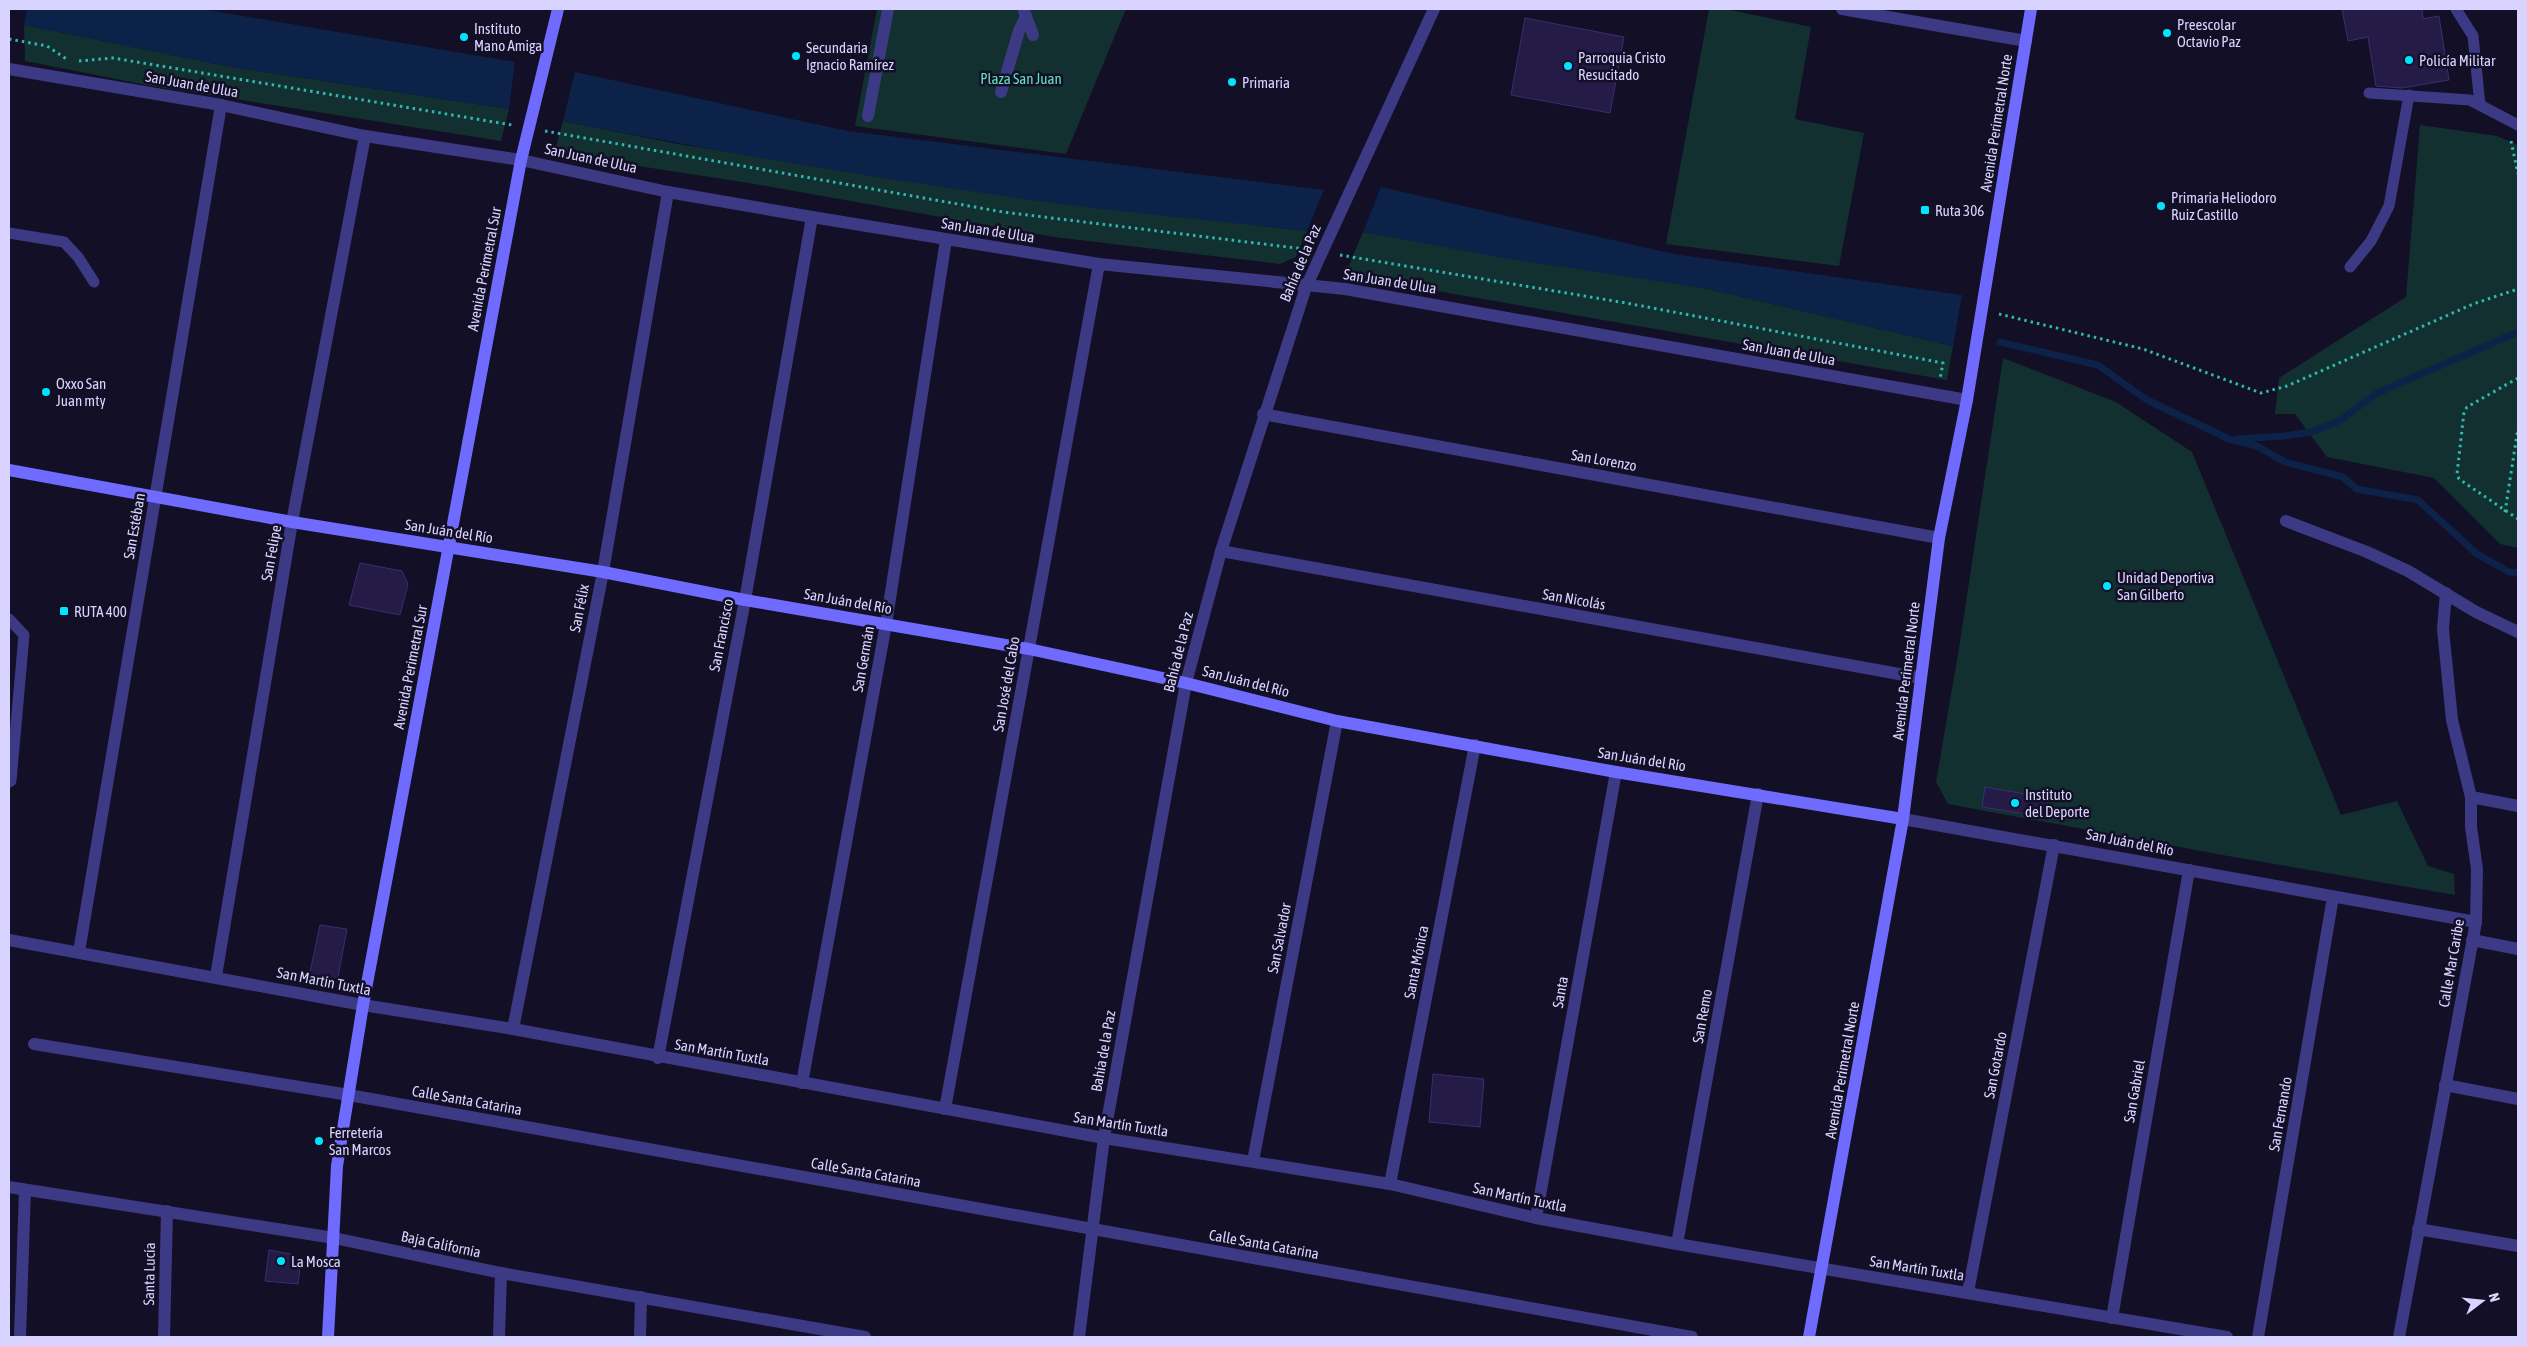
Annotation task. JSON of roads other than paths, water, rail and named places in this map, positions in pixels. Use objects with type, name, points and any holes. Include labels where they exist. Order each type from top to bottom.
[{"type":"street","name":"Avenida Perimetral Sur","points":[[328,1337],[336,1166],[363,1005],[521,160],[558,9]]},
{"type":"street","points":[[868,116],[888,9]]},
{"type":"street","name":"Bahía de la Paz","points":[[1079,1337],[1104,1138],[1186,682],[1221,551],[1263,414],[1306,287],[1434,9]]},
{"type":"street","points":[[1842,9],[2026,41]]},
{"type":"street","name":"Avenida Perimetral Norte","points":[[1809,1337],[1823,1269],[1903,819],[1939,538],[1967,400],[2031,9]]},
{"type":"street","points":[[1025,12],[1034,35]]},
{"type":"street","points":[[1001,92],[1025,12]]},
{"type":"street","name":"San Juan de Ulua","points":[[9,69],[221,104],[365,136],[521,160],[668,192],[946,240],[1099,264],[1306,287],[1345,289],[1967,400]]},
{"type":"street","name":"San Estéban","points":[[79,952],[221,104]]},
{"type":"street","name":"San Felipe","points":[[216,976],[292,522],[365,136]]},
{"type":"street","name":"San Félix","points":[[513,1029],[602,572],[668,192]]},
{"type":"street","name":"San Francisco","points":[[658,1058],[745,600],[812,217]]},
{"type":"street","name":"San Germán","points":[[802,1082],[886,624],[946,240]]},
{"type":"street","name":"San José del Cabo","points":[[945,1109],[1099,264]]},
{"type":"street","name":"San Lorenzo","points":[[1263,414],[1939,538]]},
{"type":"street","name":"San Juán del Río","points":[[9,470],[155,495],[292,522],[602,572],[745,600],[1029,649],[1186,682],[1337,721],[1616,772],[2054,844],[2476,922]]},
{"type":"street","points":[[2286,521],[2366,552],[2408,571],[2476,612],[2518,632]]},
{"type":"street","name":"San Nicolás","points":[[1221,551],[1921,678]]},
{"type":"street","name":"Calle Mar Caribe","points":[[2399,1337],[2476,922],[2477,869],[2471,827],[2471,797],[2452,720],[2443,629],[2446,594]]},
{"type":"street","name":"San Salvador","points":[[1253,1161],[1337,721]]},
{"type":"street","name":"Santa Mónica","points":[[1390,1184],[1474,745]]},
{"type":"street","name":"Santa","points":[[1536,1218],[1616,772]]},
{"type":"street","name":"San Remo","points":[[1678,1244],[1758,794]]},
{"type":"street","points":[[2471,797],[2518,806]]},
{"type":"street","name":"San Gotardo","points":[[1968,1292],[2054,844]]},
{"type":"street","name":"San Gabriel","points":[[2112,1318],[2189,870]]},
{"type":"street","name":"San Fernando","points":[[2258,1337],[2333,897]]},
{"type":"street","name":"San Martín Tuxtla","points":[[9,940],[216,976],[363,1005],[513,1029],[658,1058],[802,1082],[1104,1138],[1390,1184],[1536,1218],[1678,1244],[2227,1337]]},
{"type":"street","points":[[2472,940],[2518,949]]},
{"type":"street","name":"Calle Santa Catarina","points":[[34,1044],[349,1096],[1692,1337]]},
{"type":"street","points":[[2445,1084],[2518,1099]]},
{"type":"street","name":"Baja California","points":[[9,1187],[334,1238],[501,1273],[642,1297],[787,1331],[865,1337]]},
{"type":"street","points":[[20,1337],[25,1190]]},
{"type":"street","name":"Santa Lucía","points":[[164,1337],[166,1211]]},
{"type":"street","points":[[2418,1229],[2518,1246]]},
{"type":"street","points":[[499,1337],[501,1273]]},
{"type":"street","points":[[640,1337],[642,1297]]},
{"type":"lane","points":[[2456,9],[2473,36],[2480,105]]},
{"type":"lane","points":[[2369,93],[2456,98],[2480,105],[2514,123]]},
{"type":"lane","points":[[2350,267],[2371,241],[2389,206],[2408,95]]},
{"type":"lane","points":[[9,233],[64,242],[78,257],[94,282]]},
{"type":"lane","points":[[9,619],[24,635],[11,781],[9,782]]},
{"type":"water","points":[[27,9],[202,9],[515,62],[509,109],[237,68],[24,25]]},
{"type":"water","points":[[575,72],[848,131],[1324,190],[1307,231],[1090,208],[904,181],[676,143],[563,121]]},
{"type":"water","points":[[1381,187],[1674,254],[1962,295],[1953,346],[1704,288],[1509,259],[1363,232]]},
{"type":"waterway","points":[[2237,439],[2312,432],[2341,420],[2377,393],[2518,332]]},
{"type":"waterway","points":[[2000,342],[2098,365],[2147,400],[2229,439],[2257,446],[2285,462],[2343,477],[2357,489],[2418,500],[2477,554],[2509,572],[2518,573]]},
{"type":"place","name":"Preescolar Octavio Paz","points":[[2167,33]]},
{"type":"place","name":"Instituto Mano Amiga","points":[[464,37]]},
{"type":"place","name":"Secundaria Ignacio Ramírez","points":[[796,56]]},
{"type":"place","name":"Policía Militar","points":[[2409,60]]},
{"type":"place","name":"Parroquia Cristo Resucitado","points":[[1568,66]]},
{"type":"place","name":"Primaria","points":[[1232,82]]},
{"type":"place","name":"Primaria Heliodoro Ruiz Castillo","points":[[2161,206]]},
{"type":"place","name":"Ruta 306","points":[[1925,210]]},
{"type":"place","name":"Oxxo San Juan mty","points":[[46,392]]},
{"type":"place","name":"Unidad Deportiva San Gilberto","points":[[2107,586]]},
{"type":"place","name":"RUTA 400","points":[[64,611]]},
{"type":"place","name":"Instituto del Deporte","points":[[2015,803]]},
{"type":"place","name":"Ferretería San Marcos","points":[[319,1141]]},
{"type":"place","name":"La Mosca","points":[[281,1261]]},
{"type":"park label","name":"Plaza San Juan","points":[[1021,78]]}]
